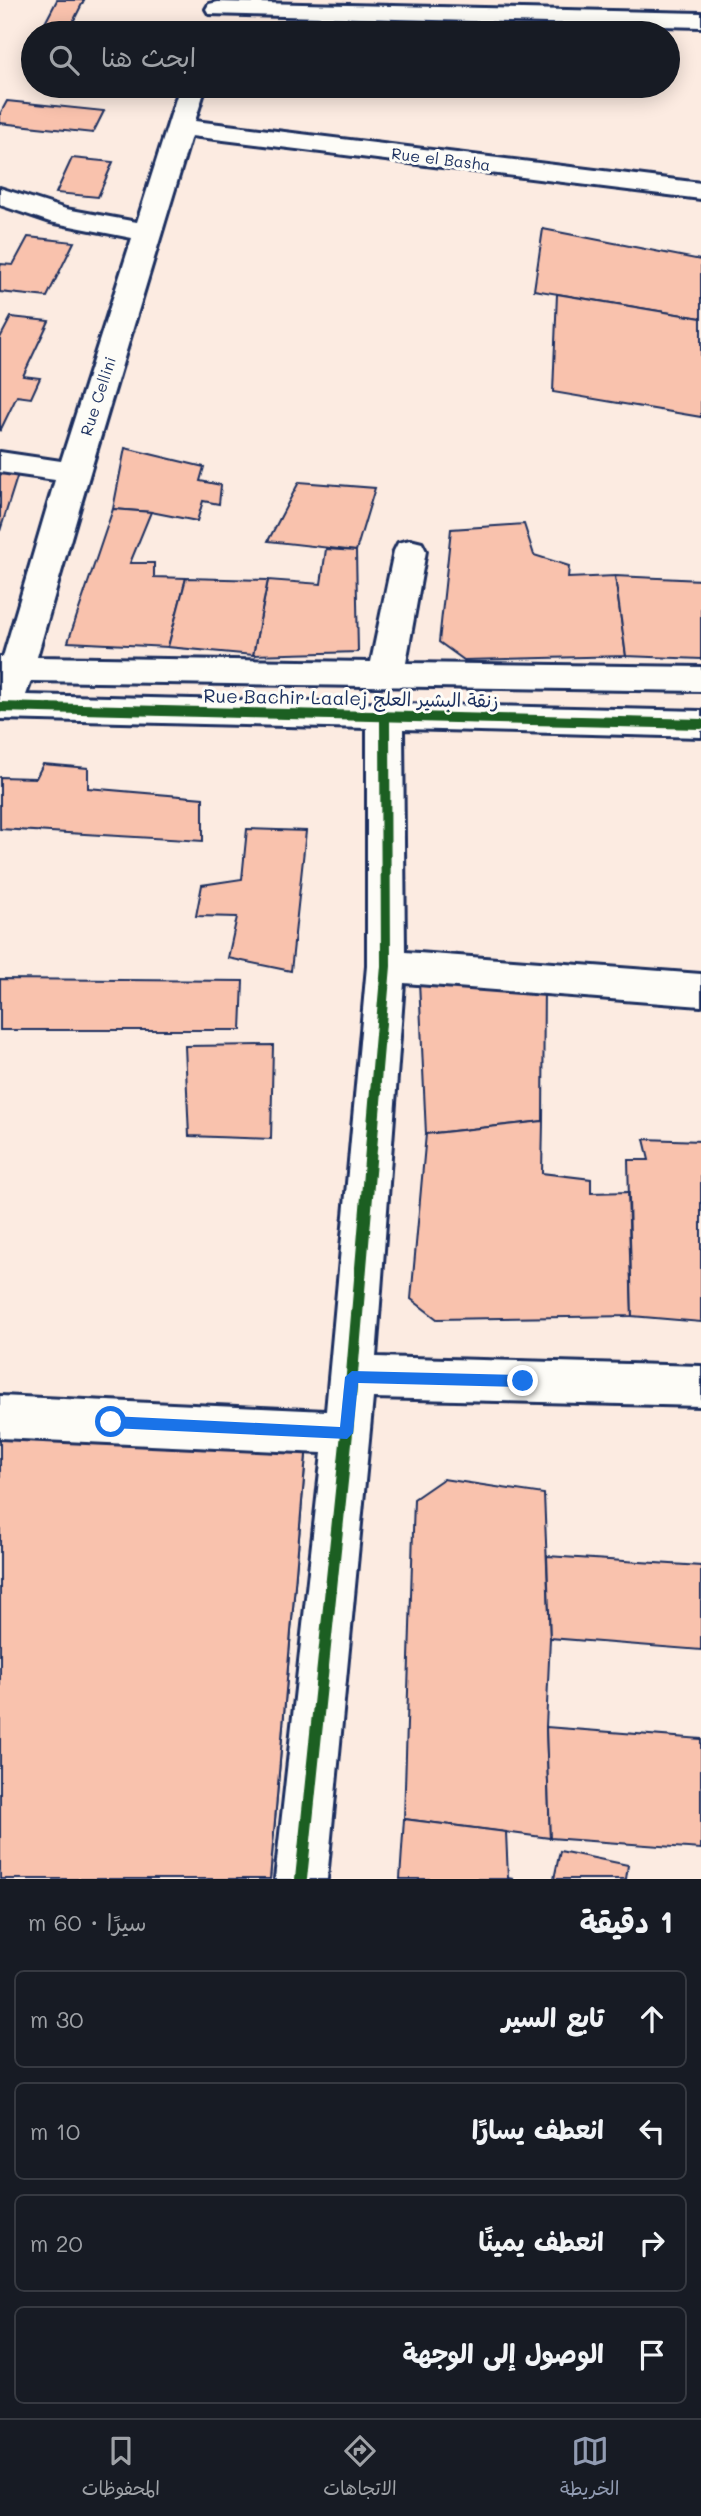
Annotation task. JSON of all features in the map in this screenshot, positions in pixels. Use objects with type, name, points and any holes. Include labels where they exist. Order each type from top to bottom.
[{"type":"street","points":[[220,5],[701,20]]},
{"type":"street","name":"Rue Cellini","points":[[3,707],[8,669],[150,233],[189,98]]},
{"type":"street","name":"Rue el Basha","points":[[180,127],[701,191]]},
{"type":"street","points":[[0,196],[60,216],[150,233]]},
{"type":"street","points":[[0,462],[73,473]]},
{"type":"street","points":[[301,1879],[347,1433],[386,966],[385,696],[410,551]]},
{"type":"street","name":"Rue Bachir Laalej زنقة البشير العلج","points":[[8,669],[385,696],[701,724]]},
{"type":"street","name":"Rue Bachir Laalej زنقة البشير العلج","points":[[3,707],[385,696],[701,679]]},
{"type":"street","points":[[386,966],[701,990]]},
{"type":"street","points":[[352,1377],[701,1386]]},
{"type":"street","points":[[0,1417],[347,1433]]},
{"type":"building","points":[[57,0],[84,0],[74,21],[46,21]]},
{"type":"building","points":[[7,101],[104,111],[93,133],[0,123],[0,114]]},
{"type":"building","points":[[72,158],[113,162],[98,197],[56,193]]},
{"type":"building","points":[[543,229],[701,260],[701,318],[534,290]]},
{"type":"building","points":[[28,237],[74,242],[47,297],[0,292],[1,264],[13,265]]},
{"type":"building","points":[[557,294],[701,318],[701,417],[553,392]]},
{"type":"building","points":[[11,317],[49,321],[23,376],[40,378],[31,398],[17,396],[0,431],[0,338]]},
{"type":"building","points":[[125,448],[204,467],[200,481],[221,485],[219,504],[203,501],[197,521],[151,512],[113,509]]},
{"type":"building","points":[[0,471],[18,474],[0,531]]},
{"type":"building","points":[[299,482],[375,488],[356,551],[268,541]]},
{"type":"building","points":[[113,509],[151,512],[130,563],[154,563],[154,577],[186,578],[168,647],[68,642]]},
{"type":"building","points":[[524,524],[534,555],[569,566],[568,578],[615,576],[626,656],[464,660],[439,642],[451,529]]},
{"type":"building","points":[[326,549],[356,551],[358,652],[253,655],[268,580],[321,584]]},
{"type":"building","points":[[615,576],[701,580],[701,659],[626,656]]},
{"type":"building","points":[[186,578],[268,580],[253,655],[168,647]]},
{"type":"building","points":[[43,764],[88,768],[88,788],[203,798],[203,841],[0,829],[0,777],[36,778]]},
{"type":"building","points":[[247,829],[306,831],[291,971],[228,958],[237,917],[196,916],[202,885],[242,879]]},
{"type":"building","points":[[0,979],[243,981],[241,1030],[0,1030]]},
{"type":"building","points":[[419,981],[544,983],[543,1121],[426,1134]]},
{"type":"building","points":[[273,1045],[271,1139],[189,1136],[185,1046]]},
{"type":"building","points":[[543,1121],[542,1173],[591,1179],[591,1193],[628,1192],[632,1316],[437,1319],[411,1299],[426,1134]]},
{"type":"building","points":[[644,1139],[701,1141],[701,1322],[632,1316],[628,1160],[649,1160]]},
{"type":"building","points":[[0,1426],[307,1443],[270,1879],[0,1879],[0,1808],[144,1874],[175,1855],[198,1537],[0,1524]]},
{"type":"building","points":[[0,1426],[307,1443],[270,1879],[0,1879]]},
{"type":"building","points":[[443,1479],[544,1494],[550,1638],[546,1727],[550,1838],[404,1819],[414,1499]]},
{"type":"building","points":[[547,1556],[701,1566],[701,1650],[550,1638]]},
{"type":"building","points":[[546,1727],[701,1739],[701,1849],[550,1838]]},
{"type":"building","points":[[404,1819],[506,1832],[508,1878],[513,1879],[400,1879]]},
{"type":"building","points":[[560,1851],[628,1865],[626,1879],[554,1879]]},
{"type":"cycle path","points":[[0,707],[701,724]]},
{"type":"cycle path","points":[[301,1879],[347,1433],[386,966],[385,717]]},
{"type":"route","points":[[111,1422],[347,1433],[352,1377],[523,1381]]}]
